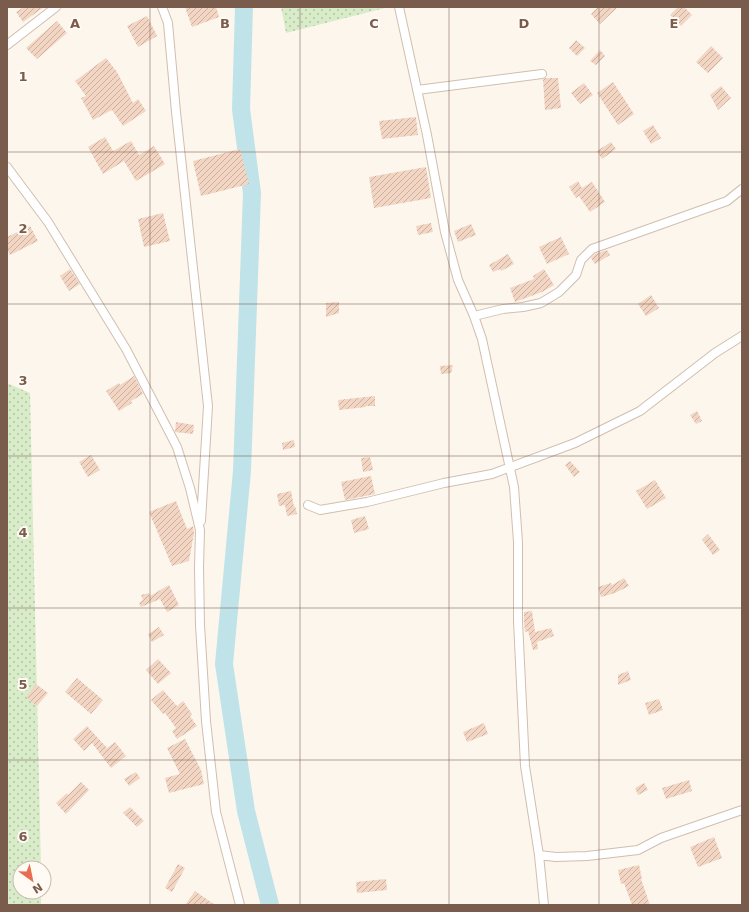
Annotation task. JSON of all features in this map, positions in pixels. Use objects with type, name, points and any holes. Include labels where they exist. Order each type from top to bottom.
[{"type":"street","points":[[7,45],[56,7]]},
{"type":"street","points":[[162,7],[168,23],[176,112],[208,406],[199,568],[200,625],[206,721],[216,812],[240,905]]},
{"type":"street","points":[[399,7],[428,135],[446,232],[458,280],[482,338],[514,488],[518,542],[518,621],[525,766],[539,855],[544,905]]},
{"type":"street","points":[[417,90],[542,74]]},
{"type":"street","points":[[7,167],[48,222],[126,350],[177,447],[190,488],[200,530]]},
{"type":"street","points":[[474,316],[503,308],[522,308],[542,303],[559,292],[576,275],[581,260],[592,249],[727,202],[742,189]]},
{"type":"street","points":[[308,505],[320,510],[367,502],[444,483],[492,474],[575,443],[640,411],[714,353],[742,336]]},
{"type":"street","points":[[539,855],[556,857],[587,856],[638,850],[661,838],[742,810]]},
{"type":"green space","points":[[281,7],[389,7],[286,33]]},
{"type":"green space","points":[[7,383],[30,393],[41,860],[12,860],[12,900],[41,900],[41,905],[7,905]]},
{"type":"building","points":[[24,7],[44,7],[23,22],[16,12]]},
{"type":"building","points":[[185,7],[216,7],[219,17],[192,27]]},
{"type":"building","points":[[598,7],[618,7],[600,24],[591,14]]},
{"type":"building","points":[[678,7],[684,7],[692,15],[681,26],[670,15]]},
{"type":"building","points":[[147,16],[157,36],[138,47],[127,26]]},
{"type":"building","points":[[57,21],[67,33],[37,59],[26,48]]},
{"type":"building","points":[[576,40],[585,48],[577,56],[569,48]]},
{"type":"building","points":[[711,46],[723,58],[708,73],[696,62]]},
{"type":"building","points":[[600,50],[605,56],[596,65],[590,61]]},
{"type":"building","points":[[106,58],[117,72],[133,103],[138,99],[146,111],[123,126],[112,110],[93,120],[81,98],[86,96],[75,81]]},
{"type":"building","points":[[558,78],[561,108],[545,110],[543,79]]},
{"type":"building","points":[[613,82],[634,114],[618,125],[597,93]]},
{"type":"building","points":[[584,83],[593,95],[580,104],[571,93]]},
{"type":"building","points":[[721,86],[731,98],[718,110],[710,95]]},
{"type":"building","points":[[416,117],[418,135],[382,139],[379,121]]},
{"type":"building","points":[[653,125],[661,138],[651,144],[643,131]]},
{"type":"building","points":[[105,137],[113,151],[131,141],[139,155],[154,146],[165,164],[136,181],[124,161],[103,174],[88,147]]},
{"type":"building","points":[[611,142],[616,149],[602,159],[597,151]]},
{"type":"building","points":[[240,149],[249,184],[201,196],[193,161]]},
{"type":"building","points":[[426,167],[431,198],[374,208],[369,177]]},
{"type":"building","points":[[578,181],[582,188],[592,182],[605,202],[590,212],[579,196],[576,198],[569,187]]},
{"type":"building","points":[[163,213],[170,241],[144,247],[138,219]]},
{"type":"building","points":[[431,223],[433,232],[418,235],[416,226]]},
{"type":"building","points":[[471,224],[476,235],[458,242],[454,231]]},
{"type":"building","points":[[30,226],[38,241],[10,255],[7,249],[7,237]]},
{"type":"building","points":[[561,237],[569,254],[547,264],[539,247]]},
{"type":"building","points":[[607,250],[610,255],[595,264],[591,258],[595,254]]},
{"type":"building","points":[[508,254],[514,264],[501,271],[500,269],[493,272],[489,265]]},
{"type":"building","points":[[70,269],[80,284],[69,291],[60,276]]},
{"type":"building","points":[[544,269],[554,285],[542,292],[515,302],[510,288],[534,279],[533,276]]},
{"type":"building","points":[[651,295],[659,308],[646,316],[638,304]]},
{"type":"building","points":[[339,302],[339,313],[326,317],[326,303]]},
{"type":"building","points":[[453,365],[451,373],[441,374],[440,366]]},
{"type":"building","points":[[134,376],[143,394],[131,401],[132,403],[119,411],[106,391],[119,383],[120,385]]},
{"type":"building","points":[[375,396],[375,406],[339,410],[338,400]]},
{"type":"building","points":[[697,411],[702,421],[696,424],[690,415]]},
{"type":"building","points":[[176,422],[194,425],[193,434],[175,432]]},
{"type":"building","points":[[294,440],[295,447],[283,450],[282,443]]},
{"type":"building","points":[[91,455],[100,470],[88,477],[79,462]]},
{"type":"building","points":[[370,457],[373,470],[363,472],[361,458]]},
{"type":"building","points":[[570,461],[580,472],[574,477],[565,465]]},
{"type":"building","points":[[371,476],[375,494],[345,500],[341,482]]},
{"type":"building","points":[[655,480],[666,498],[647,509],[636,491]]},
{"type":"building","points":[[291,491],[297,514],[287,516],[285,505],[279,506],[277,494]]},
{"type":"building","points":[[176,501],[187,529],[193,526],[194,533],[189,561],[172,566],[149,512]]},
{"type":"building","points":[[365,516],[369,529],[354,533],[351,520]]},
{"type":"building","points":[[708,534],[720,550],[713,555],[702,540]]},
{"type":"building","points":[[624,578],[629,586],[615,593],[601,597],[598,587],[611,583],[612,585]]},
{"type":"building","points":[[169,585],[179,605],[167,612],[160,599],[141,607],[139,603],[143,600],[141,595],[149,593],[150,596]]},
{"type":"building","points":[[532,611],[535,632],[551,628],[554,636],[537,642],[538,649],[533,650],[528,631],[525,632],[524,621],[524,612]]},
{"type":"building","points":[[159,627],[164,635],[152,642],[148,634]]},
{"type":"building","points":[[158,659],[171,673],[158,684],[146,670]]},
{"type":"building","points":[[628,671],[631,680],[618,685],[618,675]]},
{"type":"building","points":[[77,678],[103,700],[91,714],[65,692]]},
{"type":"building","points":[[36,684],[48,693],[37,706],[26,697]]},
{"type":"building","points":[[163,690],[177,706],[183,701],[192,714],[190,716],[197,726],[177,739],[172,731],[176,728],[165,713],[163,714],[151,700]]},
{"type":"building","points":[[659,699],[663,710],[649,715],[645,703]]},
{"type":"building","points":[[484,723],[488,734],[467,742],[463,732]]},
{"type":"building","points":[[87,726],[107,748],[115,742],[126,756],[111,768],[92,743],[84,751],[73,739]]},
{"type":"building","points":[[185,739],[201,770],[204,784],[169,793],[165,778],[180,774],[167,748]]},
{"type":"building","points":[[136,772],[140,778],[129,786],[124,779]]},
{"type":"building","points":[[689,780],[692,791],[666,799],[662,788]]},
{"type":"building","points":[[81,782],[89,790],[66,814],[56,803],[67,793],[68,795]]},
{"type":"building","points":[[644,783],[648,790],[638,795],[635,788]]},
{"type":"building","points":[[130,807],[144,821],[137,827],[123,813]]},
{"type":"building","points":[[714,837],[722,858],[698,867],[690,847]]},
{"type":"building","points":[[178,864],[185,868],[172,892],[165,888]]},
{"type":"building","points":[[639,865],[641,879],[650,905],[632,905],[624,883],[621,884],[618,870]]},
{"type":"building","points":[[386,879],[387,890],[357,893],[356,882]]},
{"type":"building","points":[[195,891],[215,905],[185,905]]},
{"type":"waterway","points":[[244,7],[241,109],[252,193],[242,471],[224,664],[246,811],[270,905]]}]
